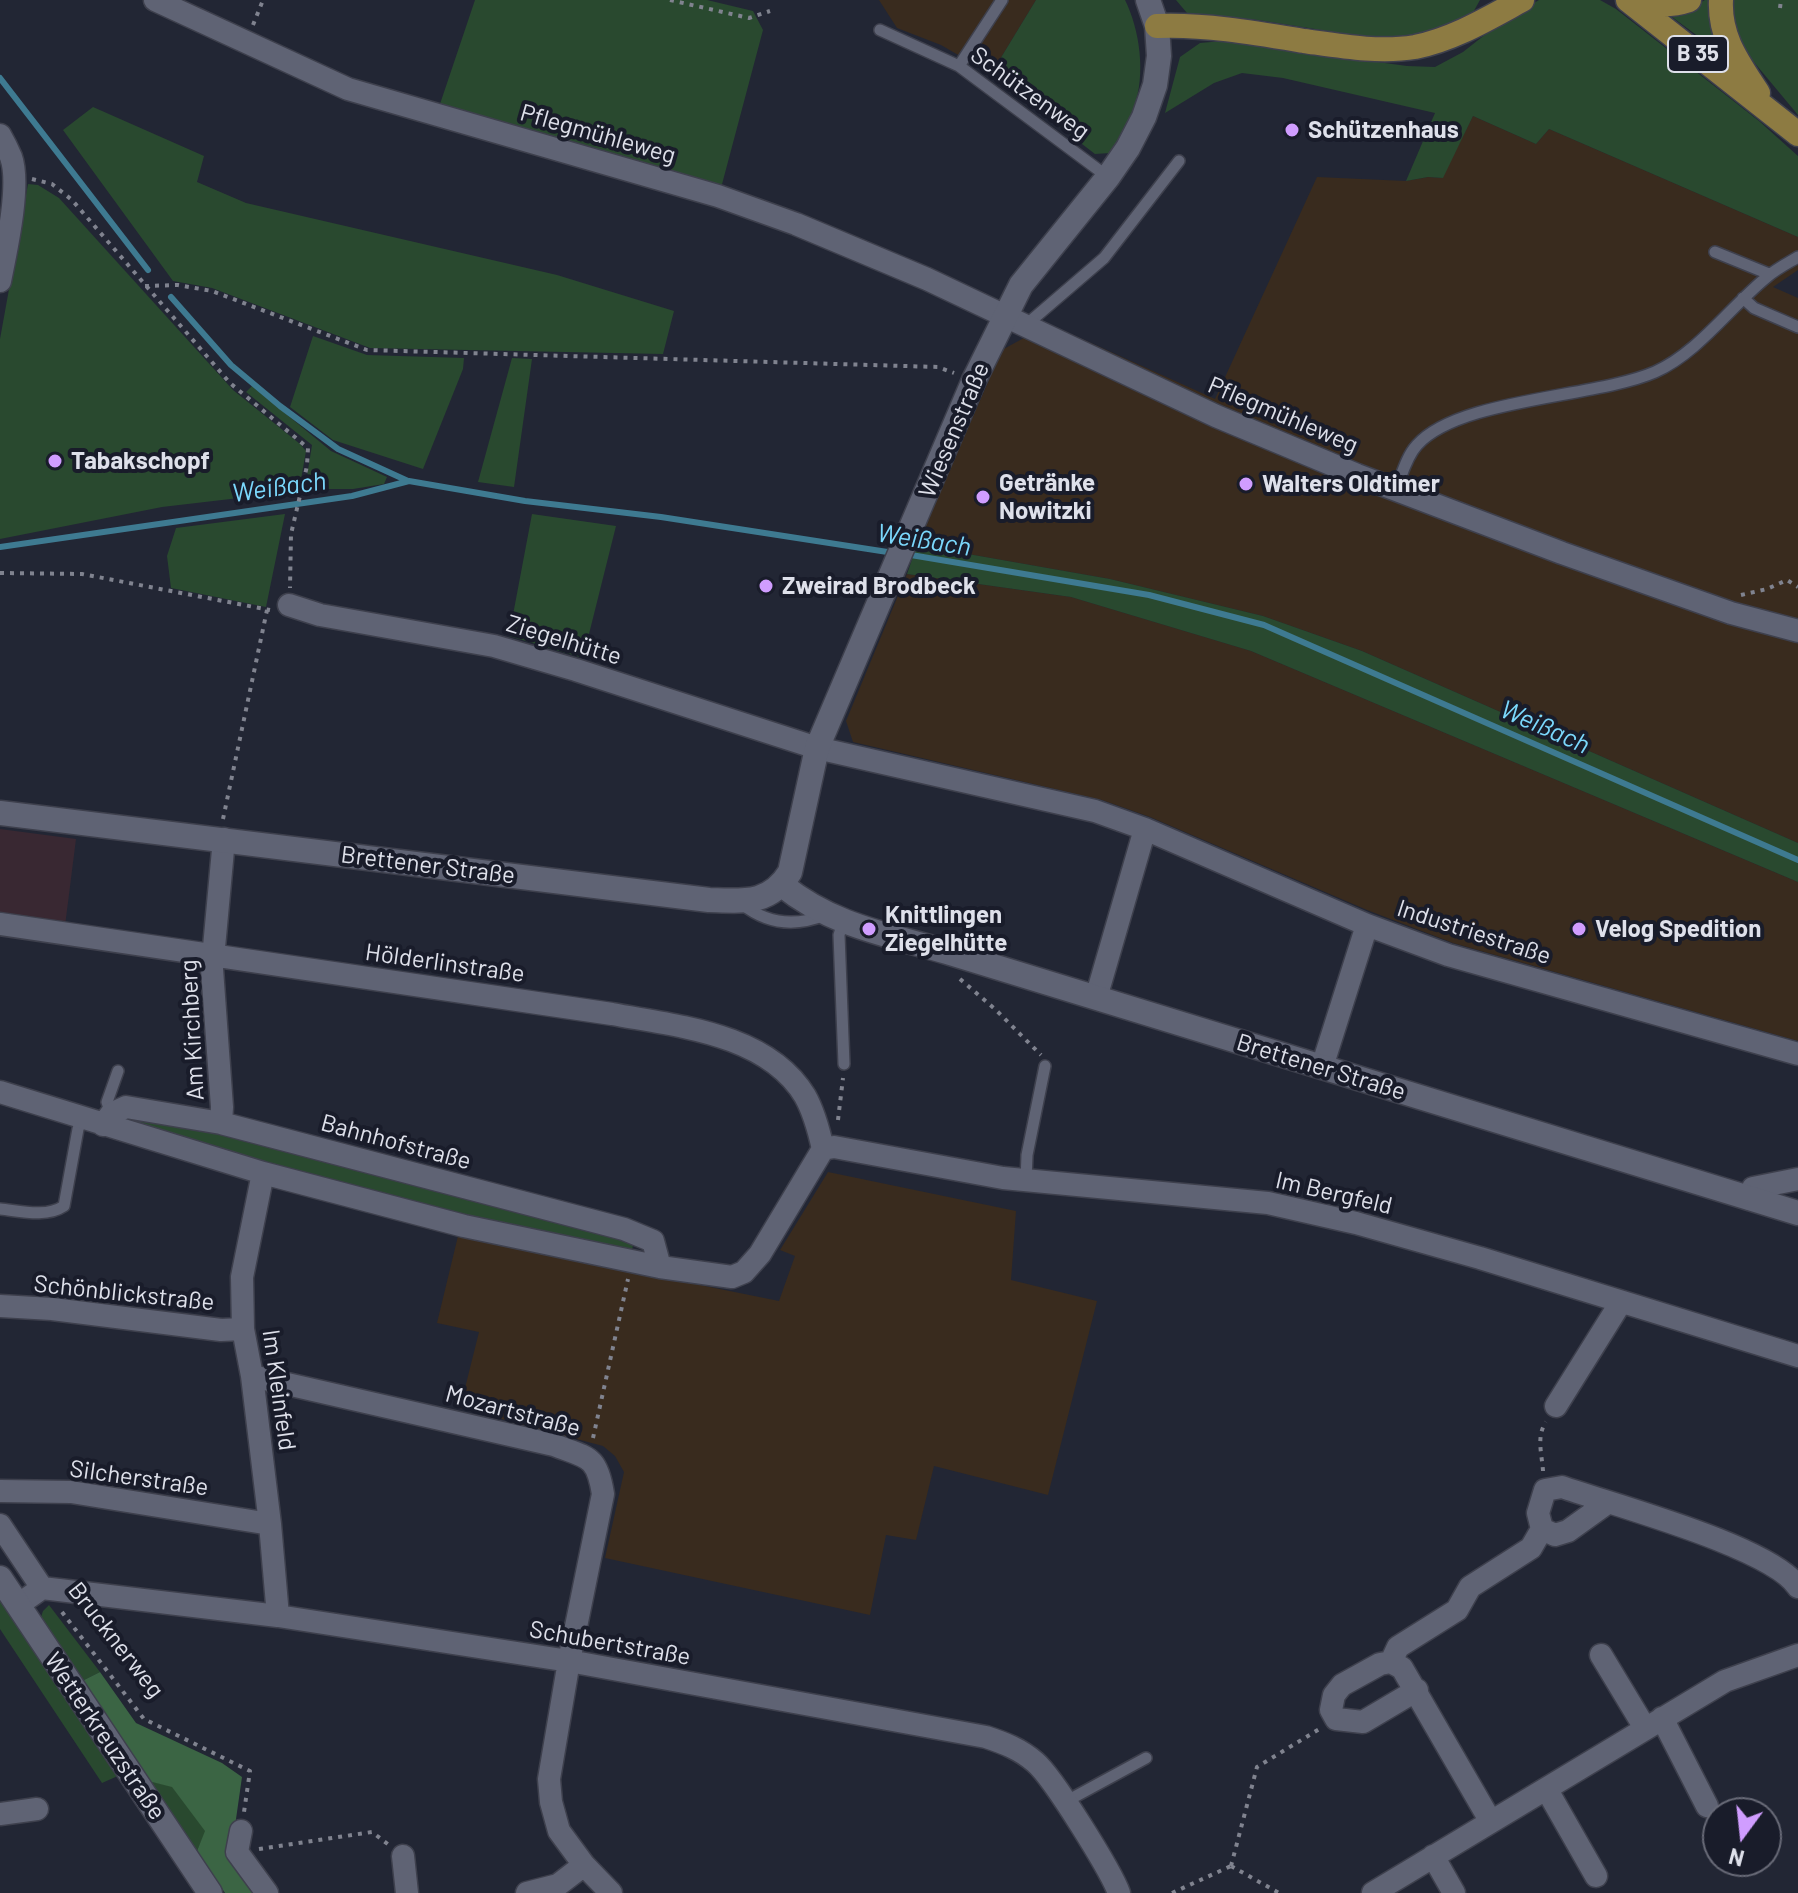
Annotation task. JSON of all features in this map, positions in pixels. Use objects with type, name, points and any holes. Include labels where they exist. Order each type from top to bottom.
[{"type":"main road","points":[[1482,21],[1496,0]]},
{"type":"main road","points":[[1157,26],[1179,25],[1373,49],[1412,47],[1468,30],[1522,0]]},
{"type":"main road","name":"B 35","points":[[1628,0],[1798,134]]},
{"type":"main road","points":[[1639,0],[1653,5],[1670,5],[1689,0]]},
{"type":"main road","points":[[1721,0],[1720,18],[1728,46],[1767,108]]},
{"type":"street","name":"Pflegmühleweg","points":[[155,0],[348,89],[718,196],[811,230],[927,279],[1216,416],[1562,553],[1731,613],[1798,631]]},
{"type":"street","name":"Wiesenstraße","points":[[782,885],[795,855],[817,748],[909,539],[974,380],[1015,320],[1021,285],[1128,148],[1155,85],[1159,56],[1157,26],[1148,0]]},
{"type":"street","points":[[0,135],[12,159],[14,179],[0,281]]},
{"type":"street","name":"Ziegelhütte","points":[[278,608],[494,646],[817,748]]},
{"type":"street","name":"Industriestraße","points":[[817,748],[1095,811],[1145,829],[1367,925],[1448,955],[1798,1054]]},
{"type":"street","name":"Brettener Straße","points":[[0,813],[709,900],[739,901],[766,897],[782,885],[801,901],[834,919],[1798,1213]]},
{"type":"street","points":[[1096,998],[1145,829]]},
{"type":"street","name":"Am Kirchberg","points":[[221,1123],[212,956],[222,839]]},
{"type":"street","name":"Hölderlinstraße","points":[[0,924],[612,1014],[709,1032],[758,1052],[786,1074],[805,1096],[823,1149]]},
{"type":"street","points":[[1322,1067],[1367,925]]},
{"type":"street","name":"Bahnhofstraße","points":[[0,1092],[99,1119],[263,1173],[464,1226],[660,1267],[732,1277],[744,1272],[760,1254],[823,1149]]},
{"type":"street","name":"Bahnhofstraße","points":[[99,1119],[126,1107],[221,1123],[624,1229],[653,1241],[660,1267]]},
{"type":"street","name":"Im Bergfeld","points":[[823,1149],[834,1147],[1026,1181],[1268,1203],[1370,1227],[1798,1356]]},
{"type":"street","name":"Im Kleinfeld","points":[[263,1173],[242,1277],[243,1329],[252,1376],[278,1616]]},
{"type":"street","points":[[1750,1199],[1753,1188],[1798,1179]]},
{"type":"street","points":[[1556,1406],[1621,1302]]},
{"type":"street","name":"Schönblickstraße","points":[[0,1306],[52,1309],[221,1330],[243,1329]]},
{"type":"street","name":"Mozartstraße","points":[[252,1376],[554,1445],[589,1458],[599,1470],[603,1494],[549,1779],[559,1831],[584,1865],[611,1893]]},
{"type":"street","points":[[1391,1662],[1398,1647],[1457,1610],[1470,1587],[1531,1548],[1542,1529],[1538,1513],[1545,1490],[1562,1487],[1730,1544],[1790,1575],[1798,1587]]},
{"type":"street","name":"Silcherstraße","points":[[0,1491],[71,1492],[270,1524]]},
{"type":"street","points":[[1542,1529],[1555,1535],[1568,1531],[1607,1503]]},
{"type":"street","points":[[0,1525],[42,1588],[18,1605]]},
{"type":"street","name":"Wetterkreuzstraße","points":[[0,1578],[210,1893]]},
{"type":"street","name":"Schubertstraße","points":[[42,1588],[278,1616],[569,1661],[986,1737],[1014,1746],[1038,1764],[1065,1802],[1119,1893]]},
{"type":"street","points":[[1601,1655],[1654,1723],[1702,1798]]},
{"type":"street","points":[[1373,1893],[1725,1681],[1798,1655]]},
{"type":"street","points":[[1417,1690],[1363,1722],[1336,1719],[1331,1710],[1334,1695],[1342,1685],[1380,1664],[1391,1662],[1402,1668],[1417,1690],[1491,1822]]},
{"type":"street","points":[[1547,1790],[1596,1876]]},
{"type":"street","points":[[0,1814],[37,1809]]},
{"type":"street","points":[[239,1841],[267,1893]]},
{"type":"street","points":[[403,1856],[407,1893]]},
{"type":"street","points":[[1433,1856],[1454,1893]]},
{"type":"street","points":[[527,1893],[558,1885],[584,1865]]},
{"type":"lane","points":[[959,66],[1002,0]]},
{"type":"lane","name":"Schützenweg","points":[[880,30],[959,66],[1108,177]]},
{"type":"lane","points":[[1015,320],[1104,258],[1179,161]]},
{"type":"lane","points":[[1715,252],[1769,274]]},
{"type":"lane","points":[[1396,489],[1407,461],[1418,444],[1445,426],[1471,415],[1610,385],[1656,371],[1696,344],[1769,274],[1798,257]]},
{"type":"lane","points":[[1743,298],[1754,308],[1798,327]]},
{"type":"lane","points":[[739,901],[754,913],[786,923],[834,919],[839,935],[844,1064]]},
{"type":"lane","points":[[1026,1181],[1027,1155],[1045,1066]]},
{"type":"lane","points":[[0,1209],[55,1212],[64,1206],[118,1071]]},
{"type":"lane","points":[[1065,1802],[1146,1758]]},
{"type":"path","points":[[670,0],[749,18],[770,11]]},
{"type":"path","points":[[1780,8],[1781,0]]},
{"type":"path","points":[[14,179],[33,179],[52,184],[72,200],[230,383],[308,448],[278,608],[225,799],[222,839]]},
{"type":"path","points":[[145,286],[193,286],[212,291],[367,350],[938,367],[974,380]]},
{"type":"path","points":[[0,573],[82,574],[278,608]]},
{"type":"path","points":[[1731,613],[1739,595],[1767,589],[1787,580],[1798,587]]},
{"type":"path","points":[[947,952],[944,963],[950,971],[1025,1037],[1040,1053],[1045,1066]]},
{"type":"path","points":[[589,1458],[632,1261]]},
{"type":"path","points":[[1541,1429],[1545,1490]]},
{"type":"path","name":"Brucknerweg","points":[[42,1588],[144,1719],[250,1771],[239,1841]]},
{"type":"path","points":[[1231,1866],[1257,1767],[1336,1719]]},
{"type":"path","points":[[239,1841],[372,1832],[403,1856]]},
{"type":"path","points":[[1172,1893],[1231,1866]]},
{"type":"path","points":[[1231,1866],[1279,1893]]},
{"type":"shaded area","points":[[879,0],[1036,0],[991,74],[941,45],[897,28]]},
{"type":"shaded area","points":[[1473,116],[1536,144],[1549,129],[1798,237],[1798,270],[1773,287],[1798,298],[1798,843],[1362,651],[1263,616],[1110,579],[917,545],[1002,350],[1049,324],[1215,399],[1317,177],[1406,181],[1442,178]]},
{"type":"shaded area","points":[[907,574],[1071,597],[1251,651],[1798,882],[1798,1041],[1453,943],[1102,800],[853,742],[846,721]]},
{"type":"shaded area","points":[[0,829],[76,839],[65,926],[0,917]]},
{"type":"shaded area","points":[[828,1172],[1016,1211],[1011,1280],[1097,1301],[1048,1495],[934,1466],[916,1540],[886,1535],[870,1615],[605,1558],[624,1472],[615,1456],[603,1446],[460,1408],[479,1332],[437,1323],[458,1236],[779,1301],[795,1256],[780,1250]]},
{"type":"green space","points":[[475,0],[707,0],[753,11],[763,30],[721,188],[440,104]]},
{"type":"green space","points":[[1036,0],[1125,0],[1138,39],[1140,81],[1132,113],[1110,153],[1095,154],[991,74]]},
{"type":"green space","points":[[1176,0],[1480,0],[1471,16],[1424,34],[1372,38],[1258,20],[1187,13]]},
{"type":"green space","points":[[1539,0],[1600,0],[1616,9],[1759,121],[1798,156],[1798,237],[1549,129],[1536,144],[1473,116],[1443,178],[1406,181],[1435,113],[1283,78],[1242,73],[1214,83],[1165,113],[1180,57],[1200,43],[1222,41],[1407,66],[1435,67],[1463,52],[1496,26]]},
{"type":"green space","points":[[1711,0],[1712,30],[1726,57],[1668,14]]},
{"type":"green space","points":[[1730,0],[1798,0],[1798,115],[1738,43]]},
{"type":"green space","points":[[93,107],[204,156],[197,182],[246,203],[557,275],[674,311],[663,354],[370,348],[212,288],[173,281],[63,130]]},
{"type":"green space","points":[[28,184],[38,185],[59,198],[233,390],[300,444],[306,451],[299,491],[162,507],[0,539],[0,339]]},
{"type":"green space","points":[[313,336],[367,355],[464,358],[463,369],[423,469],[333,440],[290,407]]},
{"type":"green space","points":[[512,358],[532,359],[514,487],[478,482]]},
{"type":"green space","points":[[252,386],[331,451],[387,477],[384,484],[353,489],[305,489],[312,445],[246,392]]},
{"type":"green space","points":[[285,514],[266,607],[171,588],[167,556],[176,528]]},
{"type":"green space","points":[[532,514],[616,526],[583,658],[509,636]]},
{"type":"green space","points":[[917,545],[1110,579],[1263,616],[1362,651],[1798,843],[1798,882],[1251,651],[1071,597],[907,574]]},
{"type":"green space","points":[[136,1115],[214,1129],[634,1241],[632,1250],[449,1214],[343,1187],[133,1125]]},
{"type":"green space","points":[[3,1599],[120,1775],[102,1783],[0,1629],[0,1601]]},
{"type":"green space","points":[[49,1605],[100,1672],[82,1681],[40,1620]]},
{"type":"green space","points":[[100,1672],[136,1723],[222,1763],[242,1777],[231,1854],[258,1893],[225,1893],[197,1851],[205,1831],[172,1787],[148,1781],[82,1681]]},
{"type":"green space","points":[[148,1781],[172,1786],[206,1831],[197,1851]]},
{"type":"waterway","points":[[0,78],[148,270]]},
{"type":"waterway","points":[[171,297],[231,365],[280,406],[338,449],[408,481]]},
{"type":"waterway","name":"Weißach","points":[[0,547],[352,496],[409,481],[525,501],[661,517],[894,553]]},
{"type":"waterway","name":"Weißach","points":[[905,554],[1149,595],[1264,625],[1798,860]]},
{"type":"place","name":"Schützenhaus","points":[[1292,130]]},
{"type":"place","name":"Tabakschopf","points":[[55,461]]},
{"type":"place","name":"Walters Oldtimer","points":[[1246,484]]},
{"type":"place","name":"Getränke Nowitzki","points":[[983,497]]},
{"type":"place","name":"Zweirad Brodbeck","points":[[766,586]]},
{"type":"place","name":"Knittlingen Ziegelhütte","points":[[869,929]]},
{"type":"place","name":"Velog Spedition","points":[[1579,929]]}]
